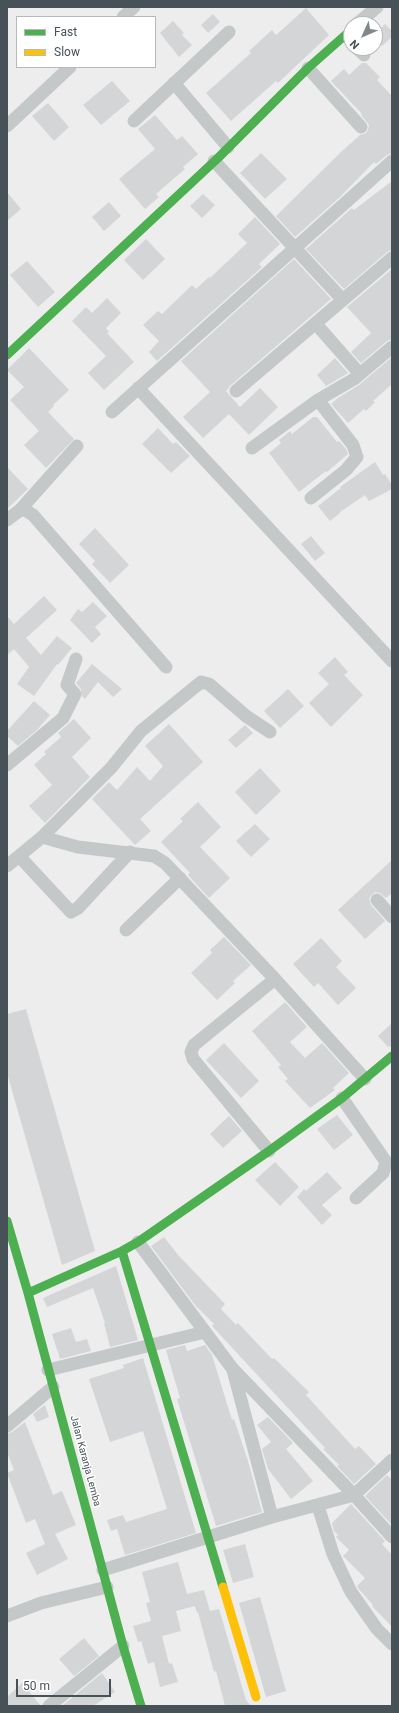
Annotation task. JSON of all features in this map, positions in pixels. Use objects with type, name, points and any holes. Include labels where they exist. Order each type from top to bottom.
[{"type":"street","points":[[124,16],[134,7]]},
{"type":"street","points":[[366,16],[377,7]]},
{"type":"street","points":[[134,121],[229,32]]},
{"type":"street","points":[[7,355],[214,161],[308,68],[343,41]]},
{"type":"street","points":[[7,126],[69,68]]},
{"type":"street","points":[[308,68],[361,127]]},
{"type":"street","points":[[174,83],[228,147]]},
{"type":"street","points":[[112,412],[392,160]]},
{"type":"street","points":[[214,161],[296,247],[343,300]]},
{"type":"street","points":[[236,391],[392,258]]},
{"type":"street","points":[[316,324],[360,374]]},
{"type":"street","points":[[252,448],[318,400],[338,390],[392,347]]},
{"type":"street","points":[[138,388],[392,661]]},
{"type":"street","points":[[311,498],[346,470],[356,457],[353,445],[318,400]]},
{"type":"street","points":[[7,520],[20,510],[77,446]]},
{"type":"street","points":[[20,510],[25,510],[32,515],[166,667]]},
{"type":"street","points":[[7,766],[62,718],[75,694],[67,685],[76,659]]},
{"type":"street","points":[[7,866],[42,836],[111,768],[141,731],[201,682],[209,684],[246,716],[270,732]]},
{"type":"street","points":[[42,836],[78,847],[130,852],[149,855],[160,859],[180,878],[275,979],[365,1079]]},
{"type":"street","points":[[19,856],[71,912],[78,908],[130,852]]},
{"type":"street","points":[[126,930],[180,878]]},
{"type":"street","points":[[377,900],[392,918]]},
{"type":"street","points":[[269,1151],[193,1059],[191,1052],[194,1044],[275,979]]},
{"type":"street","points":[[28,1292],[122,1251],[138,1242],[269,1151],[342,1098],[392,1056]]},
{"type":"street","points":[[342,1098],[386,1162],[383,1173],[356,1198]]},
{"type":"street","name":"Jalan Karanja Lemba","points":[[7,1221],[9,1236],[28,1292],[140,1706]]},
{"type":"street","points":[[138,1242],[232,1368],[354,1495],[392,1537]]},
{"type":"street","points":[[122,1251],[256,1697]]},
{"type":"street","points":[[48,1370],[205,1332]]},
{"type":"street","points":[[232,1368],[272,1517]]},
{"type":"street","points":[[7,1426],[53,1387]]},
{"type":"street","points":[[103,1570],[272,1517],[318,1506],[354,1495],[392,1460]]},
{"type":"street","points":[[318,1506],[333,1554],[351,1592],[377,1629],[392,1644]]},
{"type":"street","points":[[7,1616],[41,1603],[107,1587]]},
{"type":"street","points":[[49,1706],[123,1646]]},
{"type":"building","points":[[306,8],[329,35],[278,83],[276,81],[231,121],[206,93],[251,53],[249,51],[272,30],[276,35]]},
{"type":"building","points":[[213,14],[220,22],[208,33],[201,25]]},
{"type":"building","points":[[173,21],[184,33],[182,35],[192,45],[179,57],[160,33]]},
{"type":"building","points":[[385,24],[392,31],[392,37],[383,45],[383,26]]},
{"type":"building","points":[[362,63],[366,63],[380,77],[377,80],[392,96],[392,153],[376,164],[374,162],[341,196],[295,237],[276,216],[340,153],[360,135],[366,133],[368,130],[369,125],[361,115],[362,114],[331,81],[344,69],[349,75]]},
{"type":"building","points":[[112,81],[130,101],[101,125],[83,105]]},
{"type":"building","points":[[48,103],[69,127],[54,141],[32,116]]},
{"type":"building","points":[[155,115],[177,140],[182,136],[198,154],[183,167],[185,169],[156,194],[159,197],[145,209],[119,179],[155,149],[138,129]]},
{"type":"building","points":[[261,153],[287,179],[265,199],[240,173]]},
{"type":"building","points":[[392,181],[392,250],[387,252],[344,289],[306,249],[352,208],[354,210]]},
{"type":"building","points":[[7,192],[21,209],[7,221]]},
{"type":"building","points":[[203,194],[215,205],[202,218],[190,206]]},
{"type":"building","points":[[109,202],[121,216],[104,231],[92,217]]},
{"type":"building","points":[[255,217],[280,244],[259,264],[262,267],[157,361],[149,352],[159,341],[143,325],[158,311],[162,314],[192,285],[196,289],[209,277],[210,278],[247,243],[238,234]]},
{"type":"building","points":[[146,239],[165,259],[143,280],[124,260]]},
{"type":"building","points":[[294,259],[331,299],[231,385],[226,391],[240,407],[260,388],[278,407],[249,435],[229,414],[203,438],[183,417],[210,392],[181,361]]},
{"type":"building","points":[[27,261],[55,292],[38,307],[10,275]]},
{"type":"building","points":[[392,269],[392,339],[387,341],[361,363],[351,352],[371,333],[347,307]]},
{"type":"building","points":[[107,298],[121,313],[106,328],[109,332],[107,333],[134,362],[104,390],[88,373],[106,356],[72,321],[86,307],[92,313]]},
{"type":"building","points":[[29,348],[69,390],[53,405],[54,406],[48,412],[74,439],[46,468],[24,445],[39,431],[10,400],[24,387],[7,370]]},
{"type":"building","points":[[392,357],[392,384],[373,401],[375,402],[366,411],[364,409],[348,423],[331,404],[359,385]]},
{"type":"building","points":[[335,358],[348,373],[326,386],[317,375]]},
{"type":"building","points":[[313,417],[317,417],[337,442],[339,441],[346,449],[348,454],[327,472],[326,471],[299,492],[269,453],[281,443],[279,440],[290,431],[292,434]]},
{"type":"building","points":[[158,428],[173,444],[176,442],[190,456],[171,473],[142,444]]},
{"type":"building","points":[[375,462],[383,475],[385,474],[392,485],[392,489],[369,501],[365,495],[340,512],[330,521],[318,506],[341,488],[340,487]]},
{"type":"building","points":[[7,467],[28,489],[7,509]]},
{"type":"building","points":[[95,528],[129,565],[110,583],[92,564],[95,561],[79,544]]},
{"type":"building","points":[[311,536],[325,553],[315,561],[301,544]]},
{"type":"building","points":[[44,596],[57,610],[26,638],[41,655],[57,636],[72,648],[58,665],[57,664],[34,696],[17,684],[29,667],[14,649],[7,655],[7,616],[14,624]]},
{"type":"building","points":[[93,602],[107,616],[95,627],[101,634],[92,643],[70,620],[78,609],[82,612]]},
{"type":"building","points":[[335,657],[348,672],[344,675],[363,695],[331,727],[309,703],[329,684],[318,673]]},
{"type":"building","points":[[92,664],[122,689],[113,697],[98,682],[85,699],[82,696],[81,689],[76,683]]},
{"type":"building","points":[[288,689],[304,706],[280,728],[264,711]]},
{"type":"building","points":[[34,701],[50,715],[38,729],[18,746],[7,736],[7,731]]},
{"type":"building","points":[[74,719],[91,738],[72,757],[90,777],[45,823],[29,806],[52,785],[34,765],[46,754],[44,752],[61,737],[58,733]]},
{"type":"building","points":[[169,724],[203,762],[140,819],[151,831],[135,845],[92,799],[109,782],[117,790],[137,767],[150,781],[163,766],[145,746]]},
{"type":"building","points":[[245,725],[253,733],[236,748],[228,740]]},
{"type":"building","points":[[260,768],[281,791],[256,815],[235,792]]},
{"type":"building","points":[[198,802],[221,827],[200,847],[230,878],[209,898],[188,875],[190,873],[161,842],[183,821],[180,819]]},
{"type":"building","points":[[255,824],[270,839],[251,857],[236,841]]},
{"type":"building","points":[[392,860],[392,893],[386,898],[380,893],[375,892],[369,898],[371,905],[385,921],[365,939],[338,910]]},
{"type":"building","points":[[224,937],[251,965],[233,981],[235,983],[217,1000],[191,973],[212,953],[210,950]]},
{"type":"building","points":[[321,938],[342,961],[336,967],[356,988],[338,1005],[318,983],[314,987],[293,964]]},
{"type":"building","points":[[285,1002],[307,1027],[290,1042],[305,1058],[322,1043],[349,1073],[333,1088],[335,1090],[310,1108],[285,1081],[288,1079],[278,1067],[281,1065],[252,1031]]},
{"type":"building","points":[[26,1009],[95,1251],[62,1265],[7,1073],[7,1014]]},
{"type":"building","points":[[392,1023],[392,1046],[388,1047],[378,1036]]},
{"type":"building","points":[[224,1043],[259,1081],[241,1098],[206,1060]]},
{"type":"building","points":[[337,1115],[353,1135],[334,1150],[317,1129]]},
{"type":"building","points":[[229,1116],[242,1131],[223,1148],[210,1134]]},
{"type":"building","points":[[275,1162],[299,1187],[280,1206],[255,1180]]},
{"type":"building","points":[[327,1172],[342,1188],[322,1205],[332,1215],[322,1225],[297,1197],[304,1189],[306,1191]]},
{"type":"building","points":[[164,1237],[179,1256],[225,1304],[221,1309],[236,1325],[238,1323],[272,1359],[274,1358],[309,1392],[306,1395],[355,1449],[359,1446],[376,1464],[354,1484],[337,1466],[339,1465],[323,1449],[325,1448],[212,1326],[214,1324],[195,1305],[151,1246]]},
{"type":"building","points":[[116,1266],[138,1340],[110,1347],[105,1323],[93,1288],[47,1307],[43,1298]]},
{"type":"building","points":[[71,1328],[76,1342],[87,1339],[91,1351],[60,1359],[52,1334]]},
{"type":"building","points":[[185,1345],[187,1351],[205,1345],[212,1355],[232,1420],[234,1419],[248,1461],[262,1512],[216,1526],[177,1399],[180,1398],[166,1350]]},
{"type":"building","points":[[143,1358],[196,1533],[125,1555],[117,1529],[111,1531],[107,1520],[123,1515],[126,1522],[167,1509],[143,1431],[110,1442],[89,1379],[124,1368],[123,1365]]},
{"type":"building","points":[[45,1405],[49,1417],[37,1422],[33,1414]]},
{"type":"building","points":[[268,1417],[293,1443],[286,1449],[313,1481],[291,1499],[268,1469],[262,1449],[271,1442],[257,1425]]},
{"type":"building","points":[[25,1422],[53,1495],[62,1491],[76,1525],[55,1534],[68,1559],[37,1575],[26,1553],[45,1544],[35,1519],[26,1523],[7,1473],[14,1470],[7,1452],[7,1434]]},
{"type":"building","points":[[387,1475],[392,1480],[392,1525],[365,1496]]},
{"type":"building","points":[[351,1504],[385,1541],[382,1544],[392,1555],[392,1627],[372,1606],[373,1605],[358,1588],[357,1586],[365,1578],[343,1556],[349,1550],[336,1537],[338,1535],[334,1531],[332,1523]]},
{"type":"building","points":[[245,1544],[254,1577],[233,1583],[223,1550]]},
{"type":"building","points":[[178,1562],[187,1594],[204,1590],[210,1611],[219,1609],[246,1700],[251,1706],[225,1706],[216,1671],[214,1672],[198,1612],[197,1613],[195,1606],[176,1611],[181,1631],[162,1636],[169,1664],[172,1663],[178,1682],[160,1687],[154,1662],[148,1664],[141,1641],[138,1642],[133,1626],[151,1621],[146,1603],[150,1602],[142,1572]]},
{"type":"building","points":[[260,1597],[286,1691],[266,1697],[239,1603]]},
{"type":"building","points":[[84,1638],[99,1656],[74,1676],[59,1659]]},
{"type":"building","points":[[102,1673],[115,1692],[93,1706],[62,1706]]},
{"type":"building","points":[[22,1683],[41,1706],[7,1706],[7,1697]]},
{"type":"traffic: fast","points":[[7,355],[218,158],[308,68],[343,37]]},
{"type":"traffic: fast","points":[[28,1293],[122,1251],[138,1242],[269,1151],[342,1098],[392,1056]]},
{"type":"traffic: fast","points":[[7,1221],[28,1293],[123,1646],[141,1706]]},
{"type":"traffic: fast","points":[[122,1251],[223,1587]]},
{"type":"traffic: slow","points":[[223,1587],[256,1697]]}]
